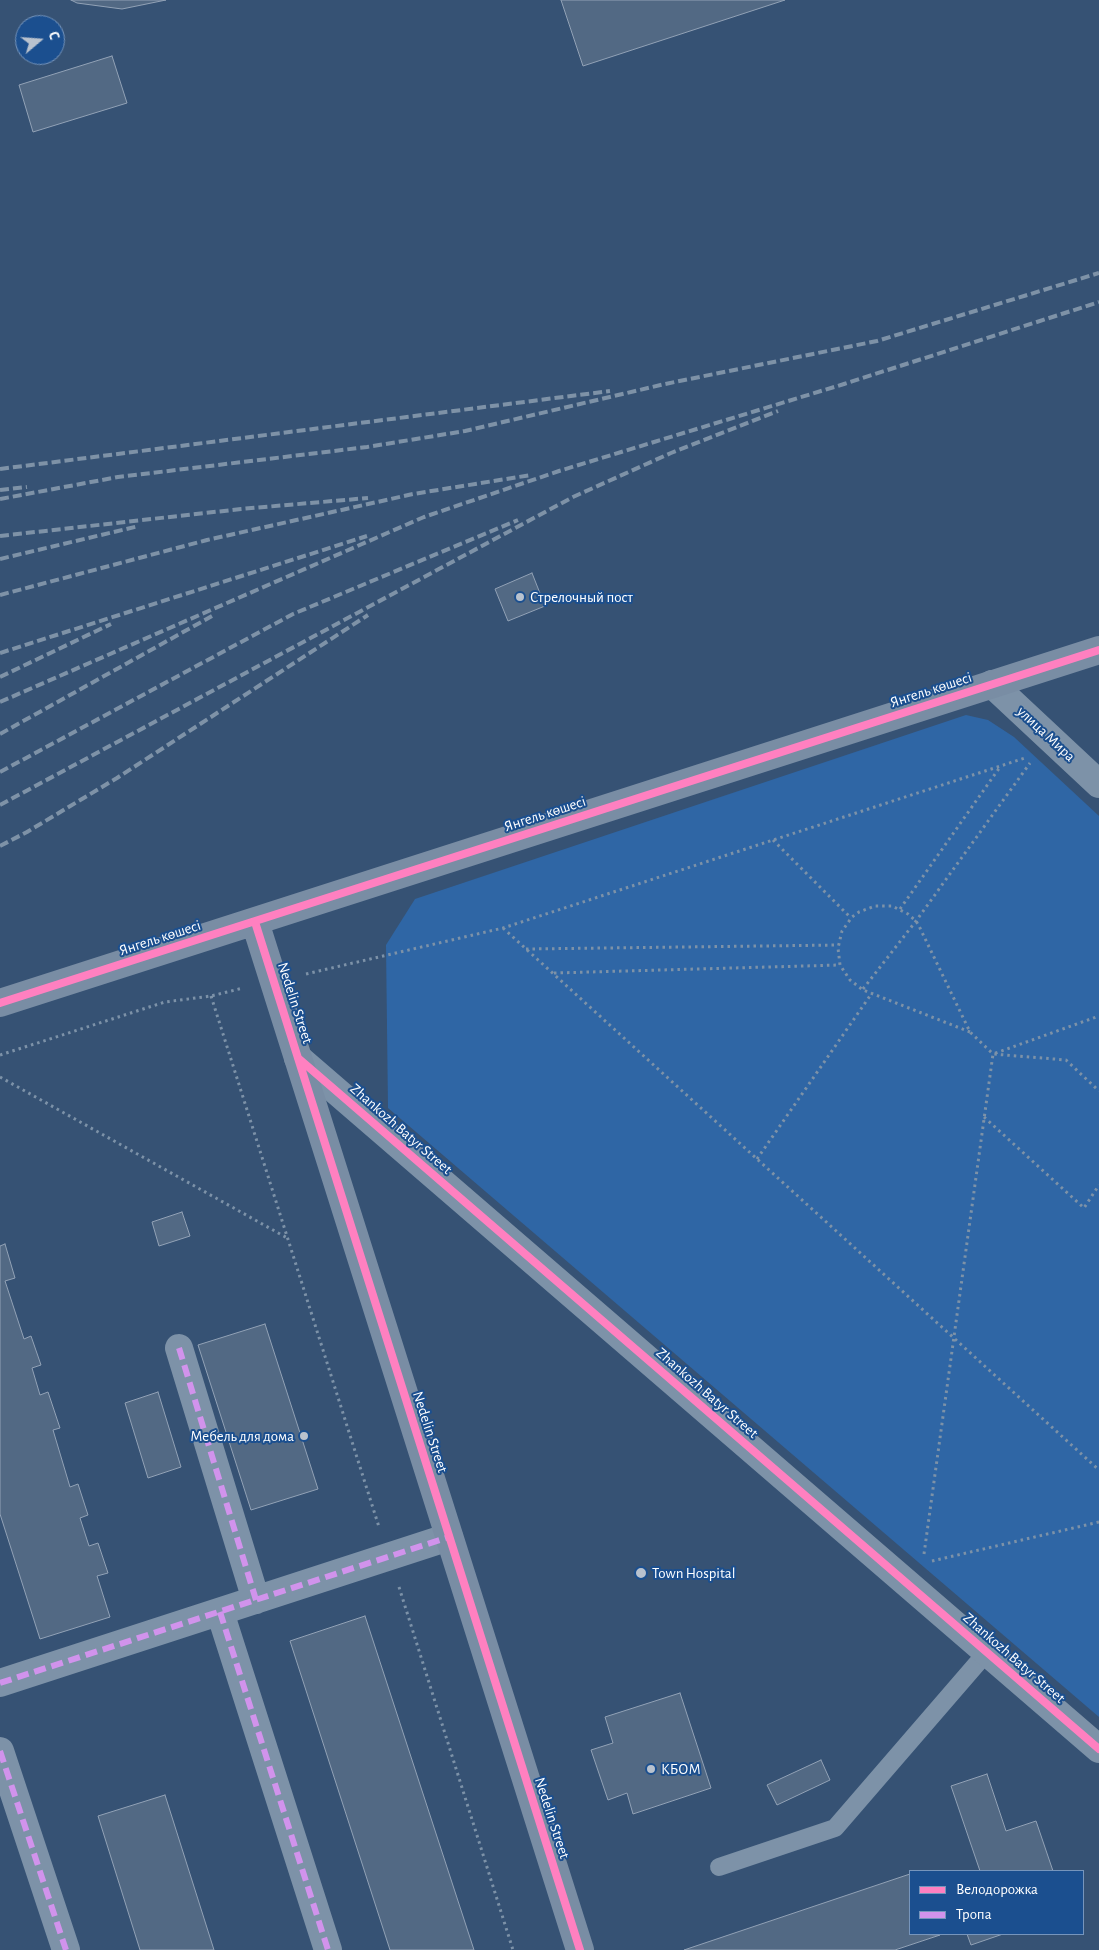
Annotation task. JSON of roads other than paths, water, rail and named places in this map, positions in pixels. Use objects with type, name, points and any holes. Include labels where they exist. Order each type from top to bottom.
[{"type":"street","name":"Янгель көшесі","points":[[0,1003],[1099,650]]},
{"type":"street","name":"улица Мира","points":[[992,684],[1048,751],[1099,784]]},
{"type":"street","name":"Nedelin Street","points":[[255,922],[580,1950]]},
{"type":"street","name":"Zhankozh Batyr Street","points":[[298,1058],[1099,1749]]},
{"type":"street","points":[[179,1348],[256,1600]]},
{"type":"street","points":[[0,1682],[449,1537]]},
{"type":"street","points":[[220,1612],[328,1950]]},
{"type":"street","points":[[0,1751],[66,1950]]},
{"type":"lane","points":[[719,1868],[835,1828],[986,1652]]},
{"type":"railway","points":[[0,499],[118,477],[367,447],[465,431],[665,384],[877,341],[1099,273]]},
{"type":"railway","points":[[0,702],[424,517],[559,471],[844,384],[1099,302]]},
{"type":"railway","points":[[0,469],[610,391]]},
{"type":"railway","points":[[0,805],[573,497],[671,453],[778,411]]},
{"type":"railway","points":[[0,595],[207,540],[413,494],[531,475]]},
{"type":"railway","points":[[0,490],[27,487]]},
{"type":"railway","points":[[0,536],[241,509],[368,498]]},
{"type":"railway","points":[[0,772],[293,614],[518,520]]},
{"type":"railway","points":[[0,559],[139,526]]},
{"type":"railway","points":[[0,653],[367,536]]},
{"type":"railway","points":[[0,846],[117,778],[368,615]]},
{"type":"railway","points":[[0,734],[212,616]]},
{"type":"railway","points":[[0,677],[111,624]]},
{"type":"place","name":"Стрелочный пост","points":[[520,597]]},
{"type":"place","name":"Мебель для дома","points":[[304,1436]]},
{"type":"place","name":"Town Hospital","points":[[641,1573]]},
{"type":"place","name":"КБОМ","points":[[651,1769]]}]
